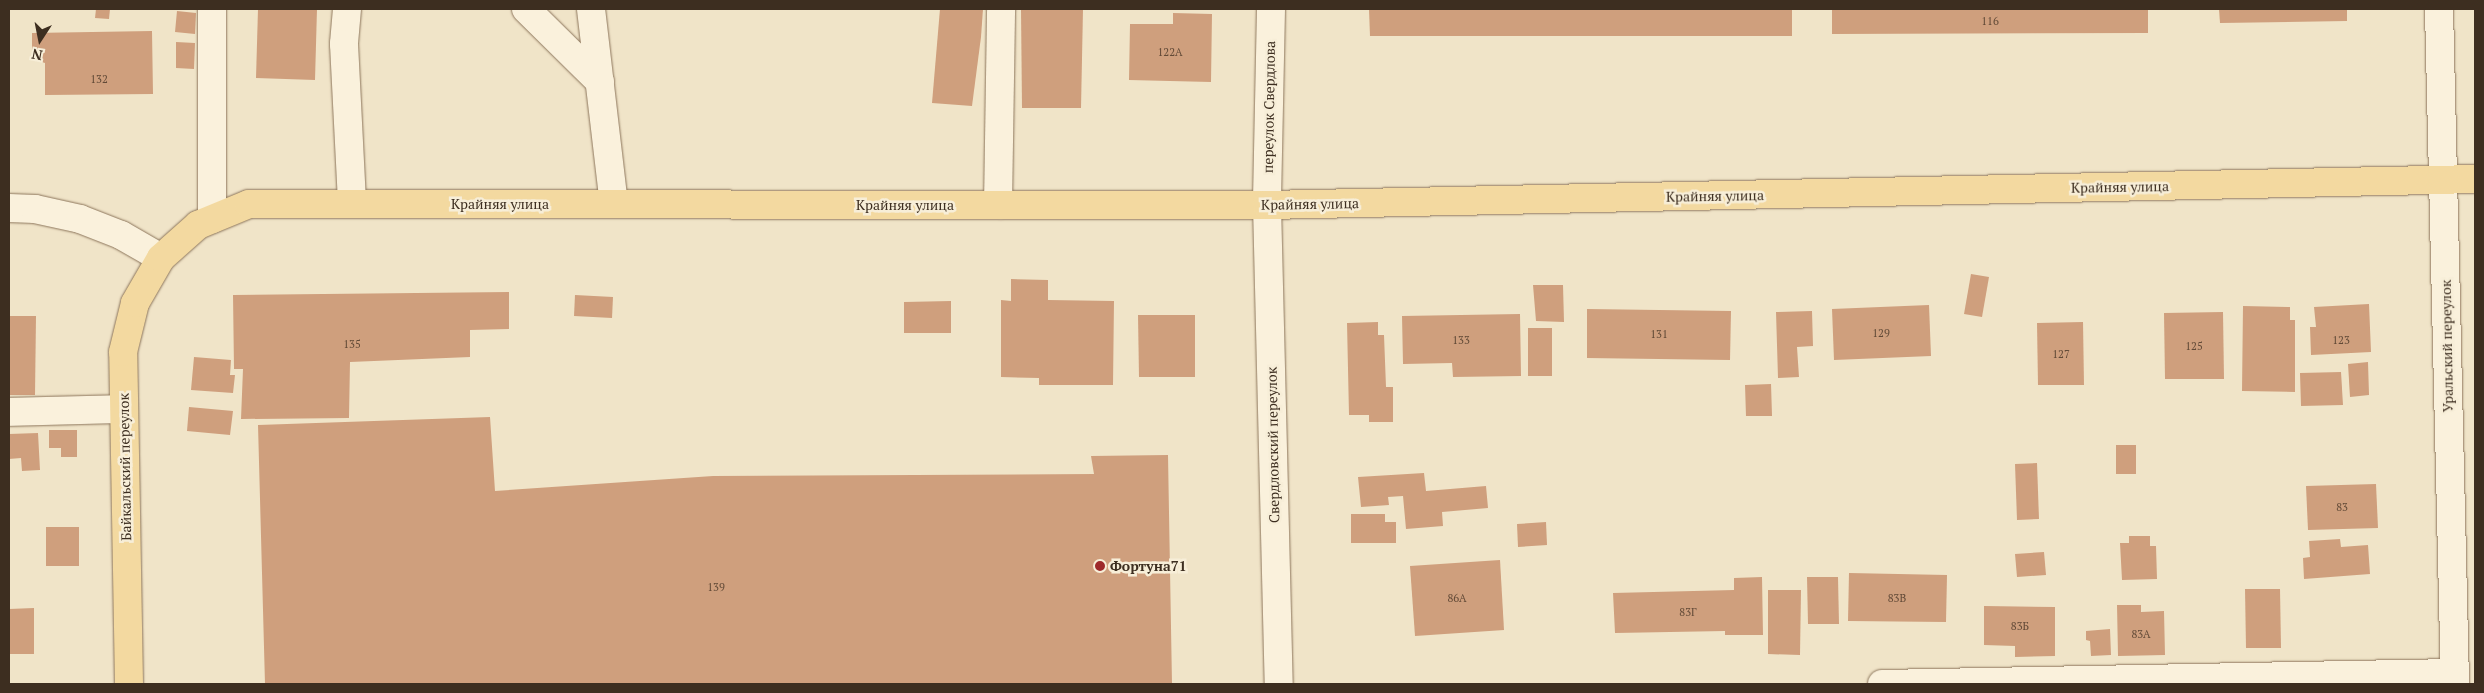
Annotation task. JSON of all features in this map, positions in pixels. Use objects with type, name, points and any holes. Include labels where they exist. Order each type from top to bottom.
[{"type":"main road","name":"Крайняя улица","points":[[161,258],[198,225],[249,204],[1268,205],[2475,179]]},
{"type":"main road","name":"Байкальский переулок","points":[[130,684],[123,352],[135,303],[161,258]]},
{"type":"street","points":[[212,9],[212,219]]},
{"type":"street","points":[[347,9],[344,44],[352,204]]},
{"type":"street","points":[[526,9],[600,82]]},
{"type":"street","points":[[591,9],[614,204]]},
{"type":"street","points":[[998,205],[1002,9]]},
{"type":"street","name":"переулок Свердлова","points":[[1268,205],[1271,9]]},
{"type":"street","name":"Уральский переулок","points":[[2439,9],[2455,679]]},
{"type":"street","name":"Свердловский переулок","points":[[1268,205],[1279,684]]},
{"type":"street","points":[[9,208],[35,208],[80,219],[121,235],[161,258]]},
{"type":"street","points":[[9,412],[124,409]]},
{"type":"street","points":[[1882,684],[2455,679]]},
{"type":"building","points":[[96,9],[110,9],[109,19],[95,18]]},
{"type":"building","points":[[258,9],[317,9],[315,80],[256,78]]},
{"type":"building","points":[[940,9],[983,9],[972,106],[932,103]]},
{"type":"building","points":[[1021,9],[1083,9],[1081,108],[1022,108]]},
{"type":"building","points":[[1369,9],[1792,9],[1792,36],[1370,36]]},
{"type":"building","points":[[1832,9],[2148,9],[2148,33],[1832,34]]},
{"type":"building","points":[[2219,9],[2347,9],[2347,21],[2220,23]]},
{"type":"building","points":[[177,11],[196,13],[195,34],[175,32]]},
{"type":"building","points":[[1173,13],[1212,14],[1211,82],[1129,80],[1130,24],[1173,24]]},
{"type":"building","points":[[152,31],[153,94],[45,95],[45,63],[32,59],[32,33]]},
{"type":"building","points":[[176,42],[195,43],[194,69],[176,68]]},
{"type":"building","points":[[1971,274],[1989,277],[1982,317],[1964,314]]},
{"type":"building","points":[[1011,279],[1048,280],[1048,300],[1114,301],[1113,385],[1039,385],[1039,378],[1001,377],[1001,300],[1011,301]]},
{"type":"building","points":[[1533,285],[1563,285],[1564,322],[1536,321]]},
{"type":"building","points":[[509,292],[509,329],[470,330],[470,357],[350,362],[349,418],[241,419],[243,369],[234,369],[233,295]]},
{"type":"building","points":[[575,295],[613,297],[612,318],[574,316]]},
{"type":"building","points":[[951,301],[951,333],[904,333],[904,302]]},
{"type":"building","points":[[2369,304],[2371,352],[2311,355],[2310,327],[2316,327],[2314,307]]},
{"type":"building","points":[[1929,305],[1931,356],[1834,360],[1832,309]]},
{"type":"building","points":[[2243,306],[2290,307],[2290,320],[2295,320],[2295,392],[2242,391]]},
{"type":"building","points":[[1587,309],[1731,311],[1730,360],[1587,358]]},
{"type":"building","points":[[1812,311],[1813,346],[1797,347],[1799,377],[1778,378],[1776,312]]},
{"type":"building","points":[[2223,312],[2224,379],[2165,379],[2164,313]]},
{"type":"building","points":[[1520,314],[1521,376],[1453,377],[1452,363],[1403,364],[1402,316]]},
{"type":"building","points":[[1138,315],[1195,315],[1195,377],[1139,377]]},
{"type":"building","points":[[9,316],[36,316],[35,395],[9,395]]},
{"type":"building","points":[[1378,322],[1378,335],[1384,335],[1386,387],[1393,387],[1393,422],[1369,422],[1369,415],[1349,415],[1347,323]]},
{"type":"building","points":[[2083,322],[2084,385],[2038,385],[2037,323]]},
{"type":"building","points":[[1528,328],[1552,328],[1552,376],[1528,376]]},
{"type":"building","points":[[194,357],[231,360],[230,375],[235,375],[233,393],[191,390]]},
{"type":"building","points":[[2368,362],[2369,395],[2350,397],[2348,364]]},
{"type":"building","points":[[2341,372],[2343,405],[2301,406],[2300,373]]},
{"type":"building","points":[[1771,384],[1772,416],[1746,416],[1745,385]]},
{"type":"building","points":[[189,407],[233,411],[230,435],[187,431]]},
{"type":"building","points":[[490,417],[495,491],[713,476],[1094,474],[1091,456],[1168,455],[1172,684],[265,684],[258,425]]},
{"type":"building","points":[[49,430],[77,430],[77,457],[61,457],[61,448],[49,448]]},
{"type":"building","points":[[38,433],[40,470],[22,471],[21,458],[9,459],[9,434]]},
{"type":"building","points":[[2116,445],[2136,445],[2136,474],[2116,474]]},
{"type":"building","points":[[2037,463],[2039,519],[2017,520],[2015,464]]},
{"type":"building","points":[[1424,473],[1426,491],[1486,486],[1488,508],[1442,512],[1443,526],[1406,529],[1403,496],[1388,497],[1389,505],[1361,507],[1358,477]]},
{"type":"building","points":[[2376,484],[2378,528],[2308,530],[2306,486]]},
{"type":"building","points":[[1351,514],[1385,514],[1385,522],[1396,522],[1396,543],[1351,543]]},
{"type":"building","points":[[1546,522],[1547,545],[1518,547],[1517,524]]},
{"type":"building","points":[[46,527],[79,527],[79,566],[46,566]]},
{"type":"building","points":[[2129,536],[2150,536],[2150,546],[2156,546],[2157,579],[2122,580],[2120,543],[2129,543]]},
{"type":"building","points":[[2340,539],[2341,547],[2368,545],[2370,574],[2304,579],[2303,558],[2310,557],[2309,541]]},
{"type":"building","points":[[2044,552],[2046,575],[2017,577],[2015,554]]},
{"type":"building","points":[[1500,560],[1504,630],[1415,636],[1410,566]]},
{"type":"building","points":[[1849,573],[1947,575],[1946,622],[1848,621]]},
{"type":"building","points":[[1762,577],[1763,635],[1725,635],[1725,631],[1615,633],[1613,593],[1734,590],[1734,578]]},
{"type":"building","points":[[1807,577],[1838,577],[1839,624],[1808,624]]},
{"type":"building","points":[[2245,589],[2280,589],[2281,648],[2246,648]]},
{"type":"building","points":[[1768,590],[1801,590],[1800,655],[1768,654]]},
{"type":"building","points":[[2117,605],[2141,605],[2141,612],[2164,611],[2165,655],[2118,656]]},
{"type":"building","points":[[1984,606],[2055,607],[2055,656],[2015,657],[2015,646],[1984,645]]},
{"type":"building","points":[[34,608],[34,654],[9,654],[9,609]]},
{"type":"building","points":[[2110,629],[2111,655],[2091,656],[2090,641],[2086,640],[2086,631]]},
{"type":"place","name":"Фортуна71","points":[[1100,566]]}]
